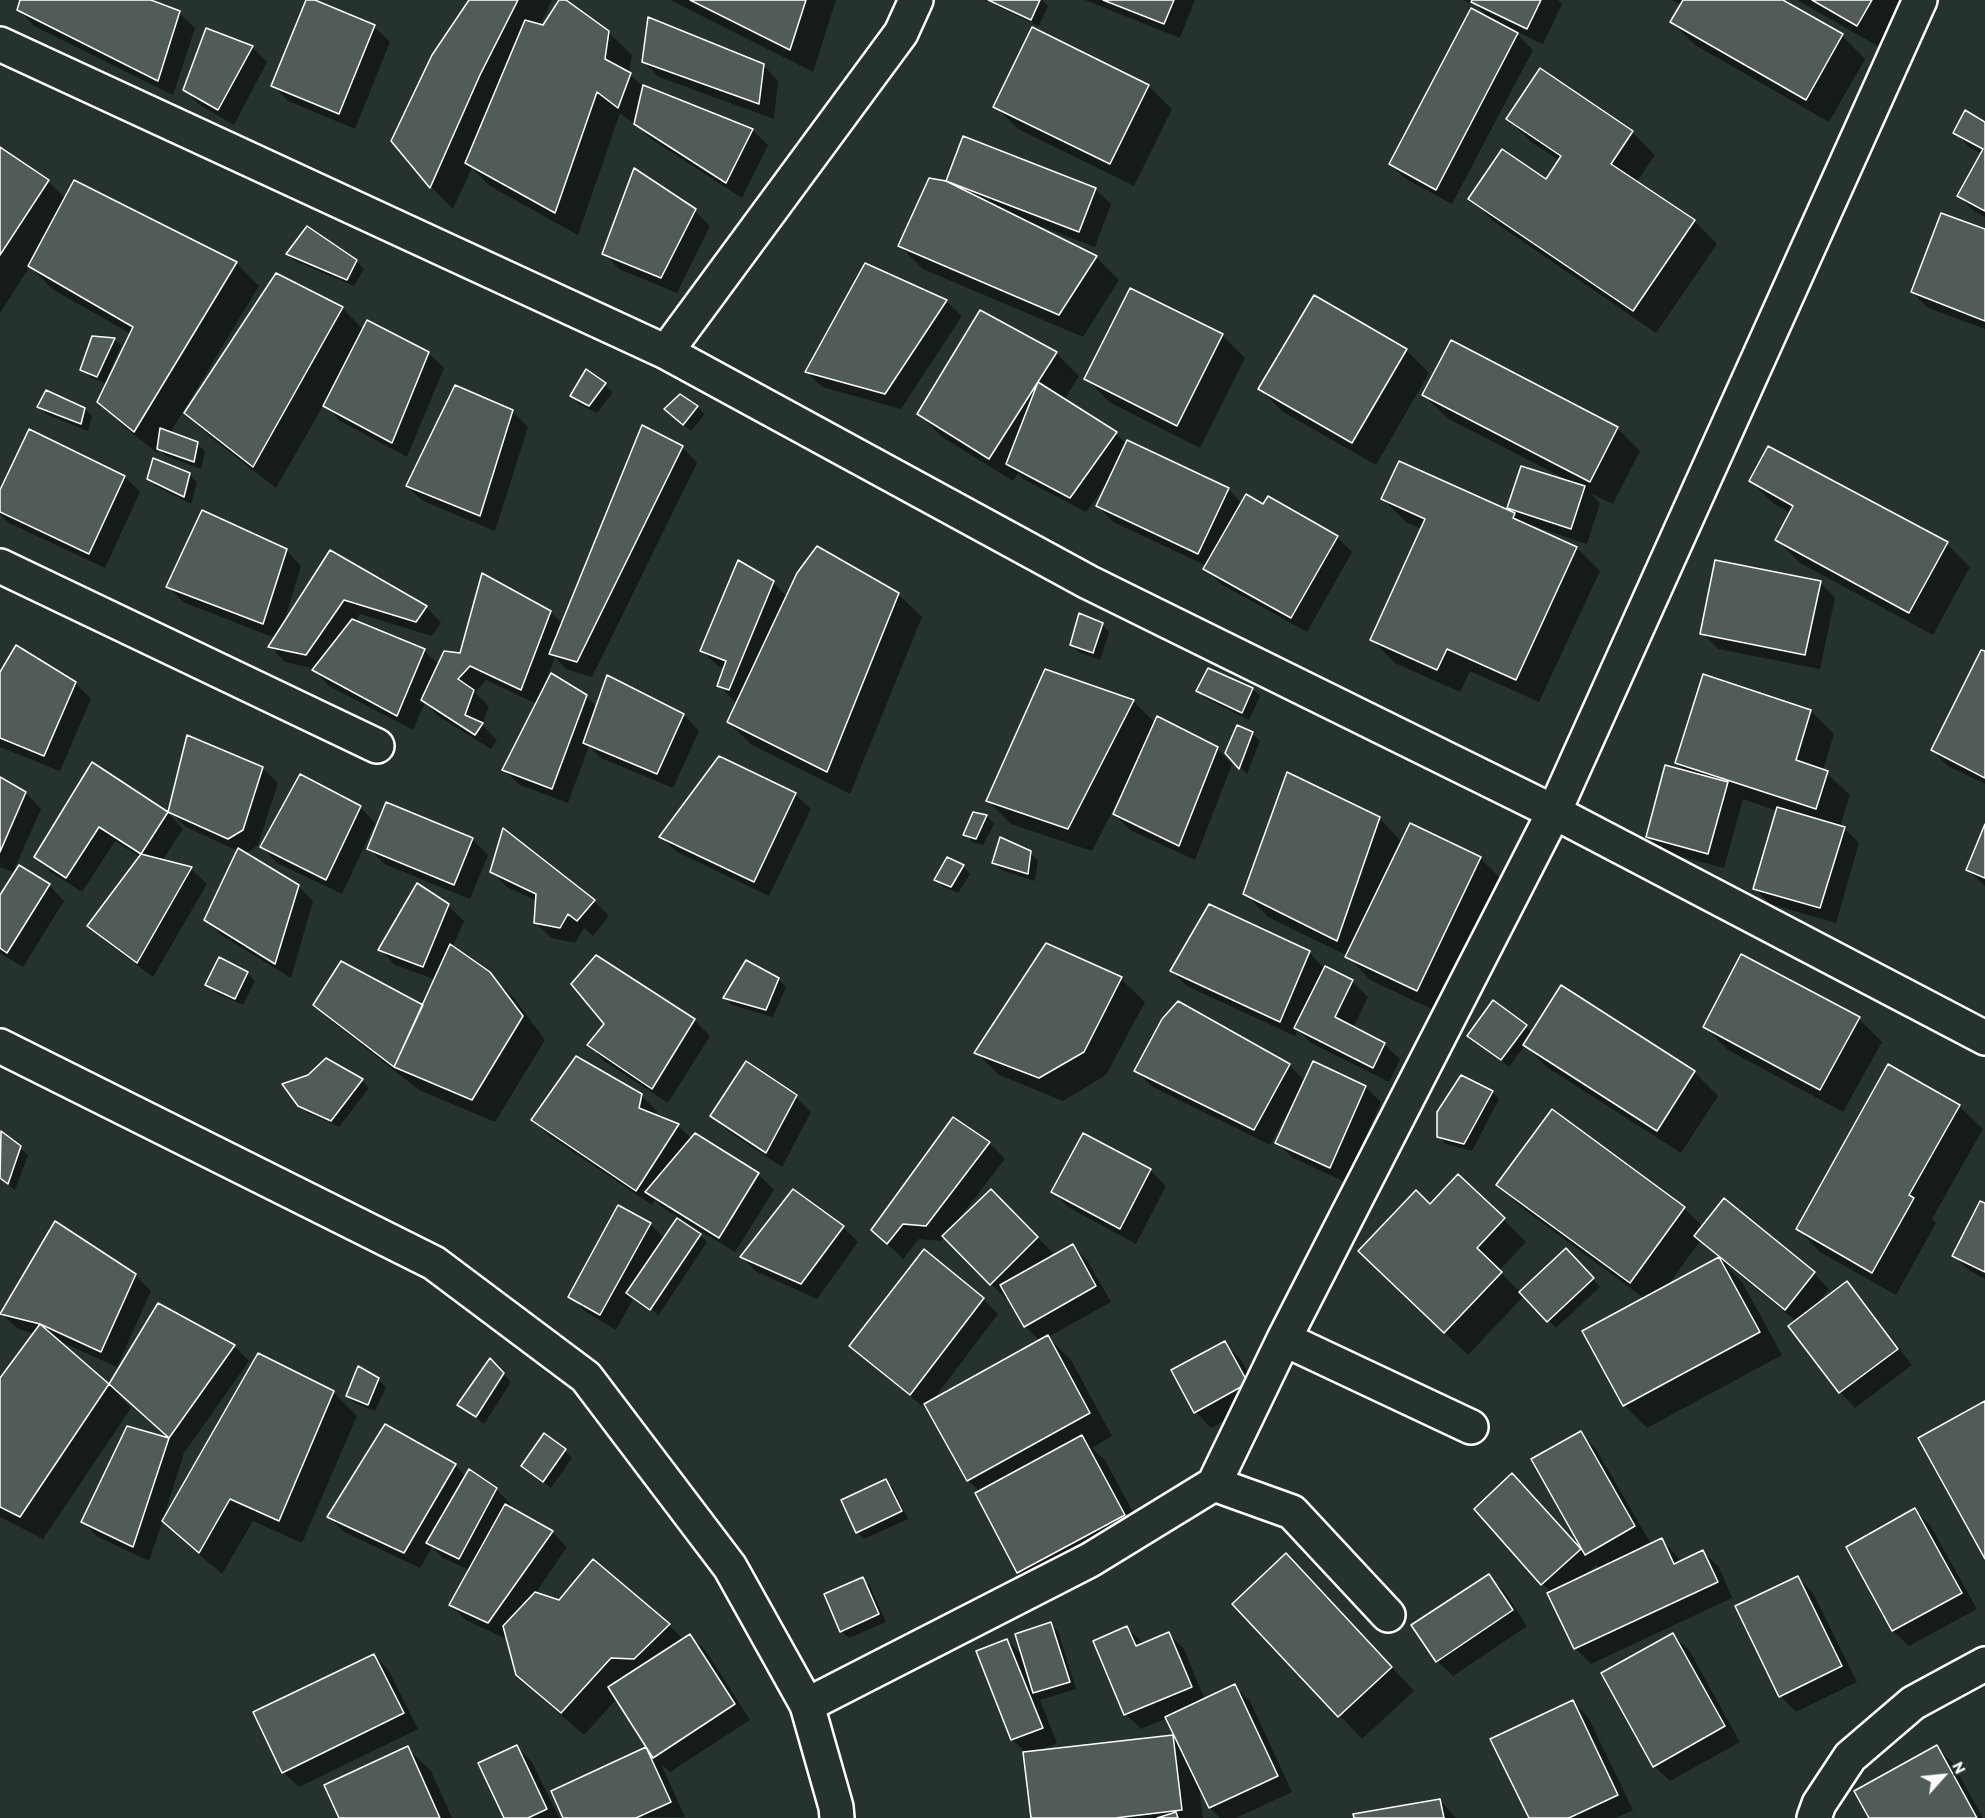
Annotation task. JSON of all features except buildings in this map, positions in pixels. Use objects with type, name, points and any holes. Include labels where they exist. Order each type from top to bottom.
[{"type":"street","points":[[666,352],[901,33],[916,0]]},
{"type":"street","points":[[807,1705],[1090,1560],[1214,1484],[1284,1339],[1554,812],[1920,0]]},
{"type":"street","points":[[0,44],[666,352],[1088,582],[1554,812],[1985,1038]]},
{"type":"street","points":[[0,566],[377,746]]},
{"type":"street","points":[[0,1046],[434,1263],[586,1377],[730,1567],[807,1705],[836,1807],[837,1818]]},
{"type":"street","points":[[1284,1339],[1471,1428]]},
{"type":"street","points":[[1214,1484],[1292,1512],[1388,1615]]},
{"type":"street","points":[[1814,1818],[1819,1804],[1850,1757],[1912,1703],[1985,1664]]}]
